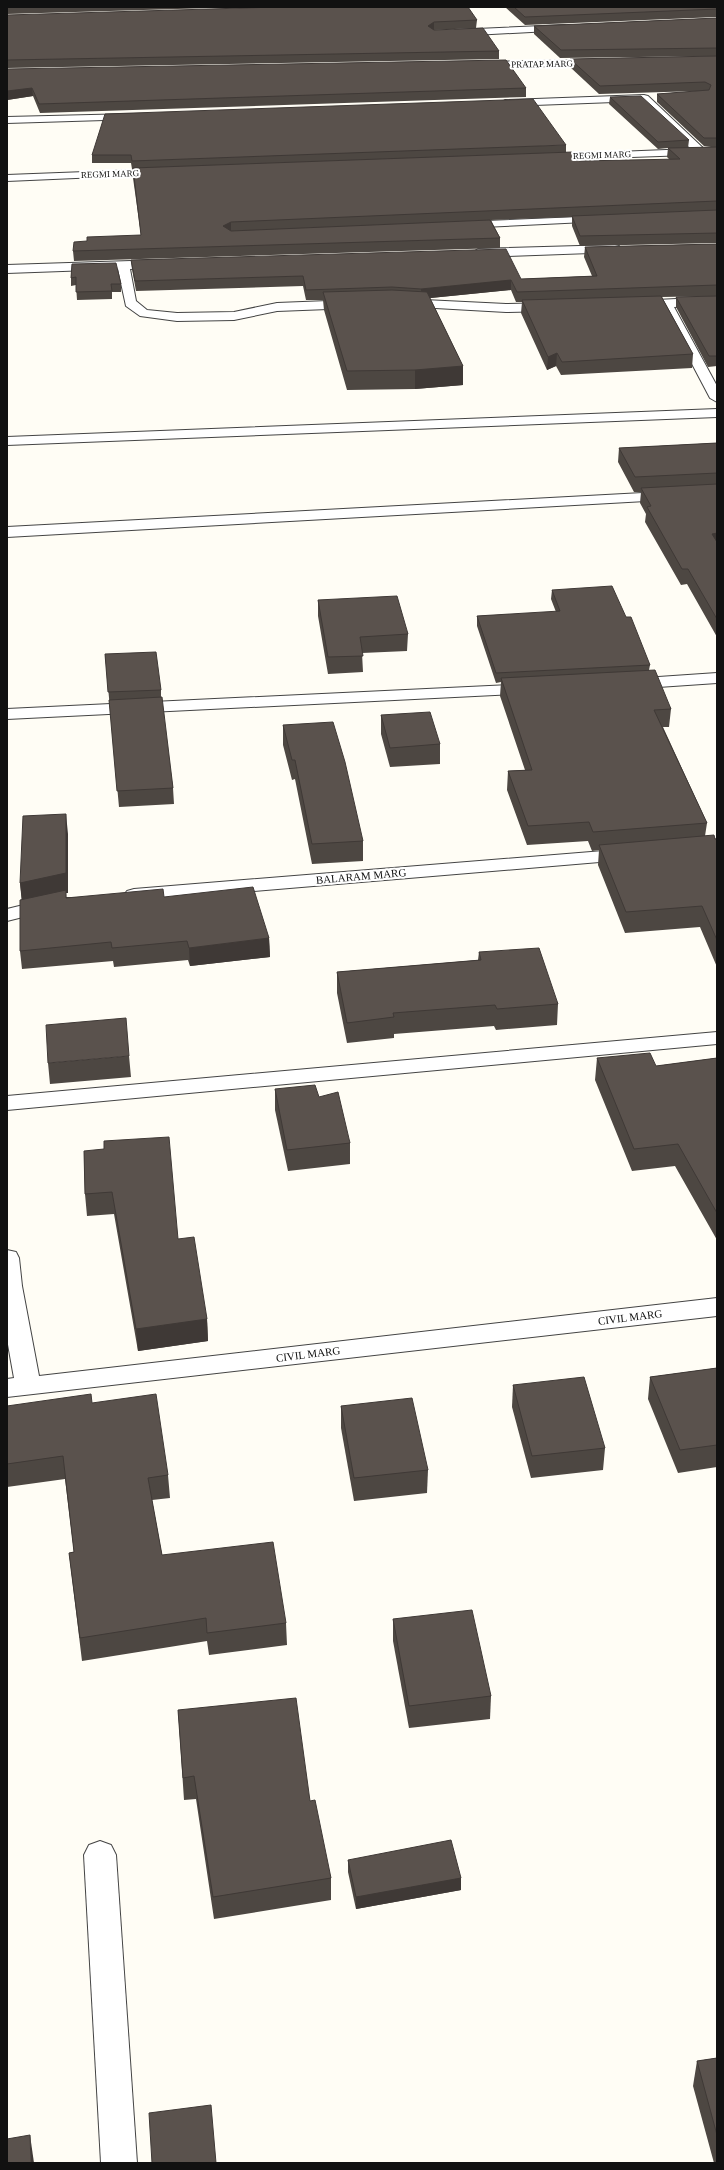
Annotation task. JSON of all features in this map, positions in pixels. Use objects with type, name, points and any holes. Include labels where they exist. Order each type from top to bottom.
[{"type":"street","points":[[442,34],[576,28]]},
{"type":"street","name":"PRATAP MARG","points":[[474,66],[607,63]]},
{"type":"street","points":[[494,103],[659,97]]},
{"type":"street","points":[[644,98],[700,151]]},
{"type":"street","points":[[7,120],[145,117]]},
{"type":"street","name":"REGMI MARG","points":[[534,158],[717,151]]},
{"type":"street","name":"REGMI MARG","points":[[7,178],[173,172]]},
{"type":"street","points":[[454,225],[611,219]]},
{"type":"street","points":[[468,254],[625,249]]},
{"type":"street","points":[[7,269],[178,263]]},
{"type":"street","points":[[123,265],[130,303],[144,313],[178,317],[234,316],[277,307],[370,303]]},
{"type":"street","points":[[620,305],[717,301]]},
{"type":"street","points":[[392,303],[506,308],[567,307]]},
{"type":"street","points":[[666,304],[717,398]]},
{"type":"street","points":[[7,441],[717,413]]},
{"type":"street","points":[[7,532],[717,493]]},
{"type":"street","points":[[616,684],[717,678]]},
{"type":"street","points":[[7,714],[545,688]]},
{"type":"street","name":"BALARAM MARG","points":[[118,897],[647,853]]},
{"type":"street","points":[[7,915],[63,901]]},
{"type":"street","points":[[7,1103],[717,1038]]},
{"type":"street","name":"CIVIL MARG","points":[[7,1258],[18,1387],[717,1307]]},
{"type":"street","points":[[100,1855],[119,2163]]},
{"type":"building","points":[[277,7],[468,7],[477,20],[434,22],[428,26],[434,30],[483,28],[499,51],[7,60],[7,15]]},
{"type":"building","points":[[514,7],[717,7],[717,9],[525,17]]},
{"type":"building","points":[[717,18],[717,48],[561,50],[534,26]]},
{"type":"building","points":[[717,56],[717,138],[704,138],[657,94],[709,90],[711,85],[705,82],[600,86],[570,59]]},
{"type":"building","points":[[506,60],[526,88],[39,104],[32,88],[7,91],[7,69]]},
{"type":"building","points":[[641,96],[689,140],[658,142],[610,97]]},
{"type":"building","points":[[533,99],[566,145],[132,161],[131,155],[92,155],[105,114]]},
{"type":"building","points":[[717,147],[717,201],[231,222],[223,226],[231,231],[490,220],[500,238],[73,251],[74,242],[87,241],[87,237],[141,235],[133,168],[572,152],[579,161],[680,159],[668,148]]},
{"type":"building","points":[[717,210],[717,233],[580,236],[572,216]]},
{"type":"building","points":[[717,244],[717,285],[517,292],[511,280],[421,289],[392,287],[306,290],[303,276],[135,281],[131,260],[506,249],[521,279],[597,276],[585,247]]},
{"type":"building","points":[[116,263],[121,284],[111,284],[112,291],[76,292],[76,277],[71,278],[72,264]]},
{"type":"building","points":[[392,290],[427,292],[463,366],[415,370],[347,371],[323,292]]},
{"type":"building","points":[[661,296],[693,354],[562,362],[557,353],[548,357],[522,300]]},
{"type":"building","points":[[717,296],[717,356],[709,356],[676,297]]},
{"type":"building","points":[[717,443],[717,473],[635,477],[619,448]]},
{"type":"building","points":[[717,484],[717,533],[712,534],[717,542],[717,619],[688,569],[682,569],[647,507],[651,506],[641,488]]},
{"type":"building","points":[[612,586],[626,617],[631,617],[650,665],[496,673],[477,616],[560,611],[552,590]]},
{"type":"building","points":[[397,596],[408,634],[360,637],[363,656],[328,657],[318,600]]},
{"type":"building","points":[[156,652],[161,690],[108,692],[105,654]]},
{"type":"building","points":[[655,670],[671,709],[654,710],[707,823],[593,832],[589,822],[528,826],[508,771],[532,770],[501,678]]},
{"type":"building","points":[[162,697],[173,788],[117,791],[109,700]]},
{"type":"building","points":[[430,712],[440,744],[390,748],[381,715]]},
{"type":"building","points":[[333,722],[345,762],[363,841],[312,844],[295,760],[292,760],[283,725]]},
{"type":"building","points":[[66,814],[66,873],[20,883],[23,816]]},
{"type":"building","points":[[714,835],[715,839],[717,839],[717,940],[702,906],[626,912],[599,845]]},
{"type":"building","points":[[253,887],[269,938],[189,948],[187,941],[112,948],[111,942],[20,951],[20,900],[66,890],[66,898],[163,889],[164,897]]},
{"type":"building","points":[[539,948],[558,1004],[497,1009],[495,1005],[393,1013],[394,1017],[347,1023],[337,972],[481,960],[479,952]]},
{"type":"building","points":[[126,1018],[129,1056],[48,1063],[46,1025]]},
{"type":"building","points":[[650,1053],[656,1066],[717,1058],[717,1213],[678,1144],[634,1149],[597,1058]]},
{"type":"building","points":[[315,1085],[319,1097],[338,1092],[350,1143],[287,1150],[275,1089]]},
{"type":"building","points":[[169,1137],[178,1239],[194,1237],[207,1319],[136,1329],[112,1192],[85,1194],[84,1151],[104,1149],[104,1141]]},
{"type":"building","points":[[717,1368],[717,1445],[680,1450],[650,1377]]},
{"type":"building","points":[[584,1377],[605,1448],[532,1456],[513,1385]]},
{"type":"building","points":[[91,1394],[92,1403],[156,1394],[168,1475],[148,1478],[162,1555],[273,1542],[286,1623],[207,1633],[206,1618],[80,1638],[69,1553],[74,1552],[63,1456],[7,1464],[7,1406]]},
{"type":"building","points":[[412,1398],[428,1470],[354,1478],[341,1406]]},
{"type":"building","points":[[472,1610],[491,1696],[409,1706],[393,1619]]},
{"type":"building","points":[[296,1698],[310,1801],[315,1800],[331,1878],[213,1897],[194,1776],[183,1778],[178,1710]]},
{"type":"building","points":[[451,1840],[461,1878],[356,1897],[348,1860]]},
{"type":"building","points":[[717,2058],[717,2135],[697,2061]]},
{"type":"building","points":[[211,2105],[216,2163],[152,2163],[149,2113]]},
{"type":"building","points":[[30,2135],[31,2163],[7,2163],[7,2139]]}]
